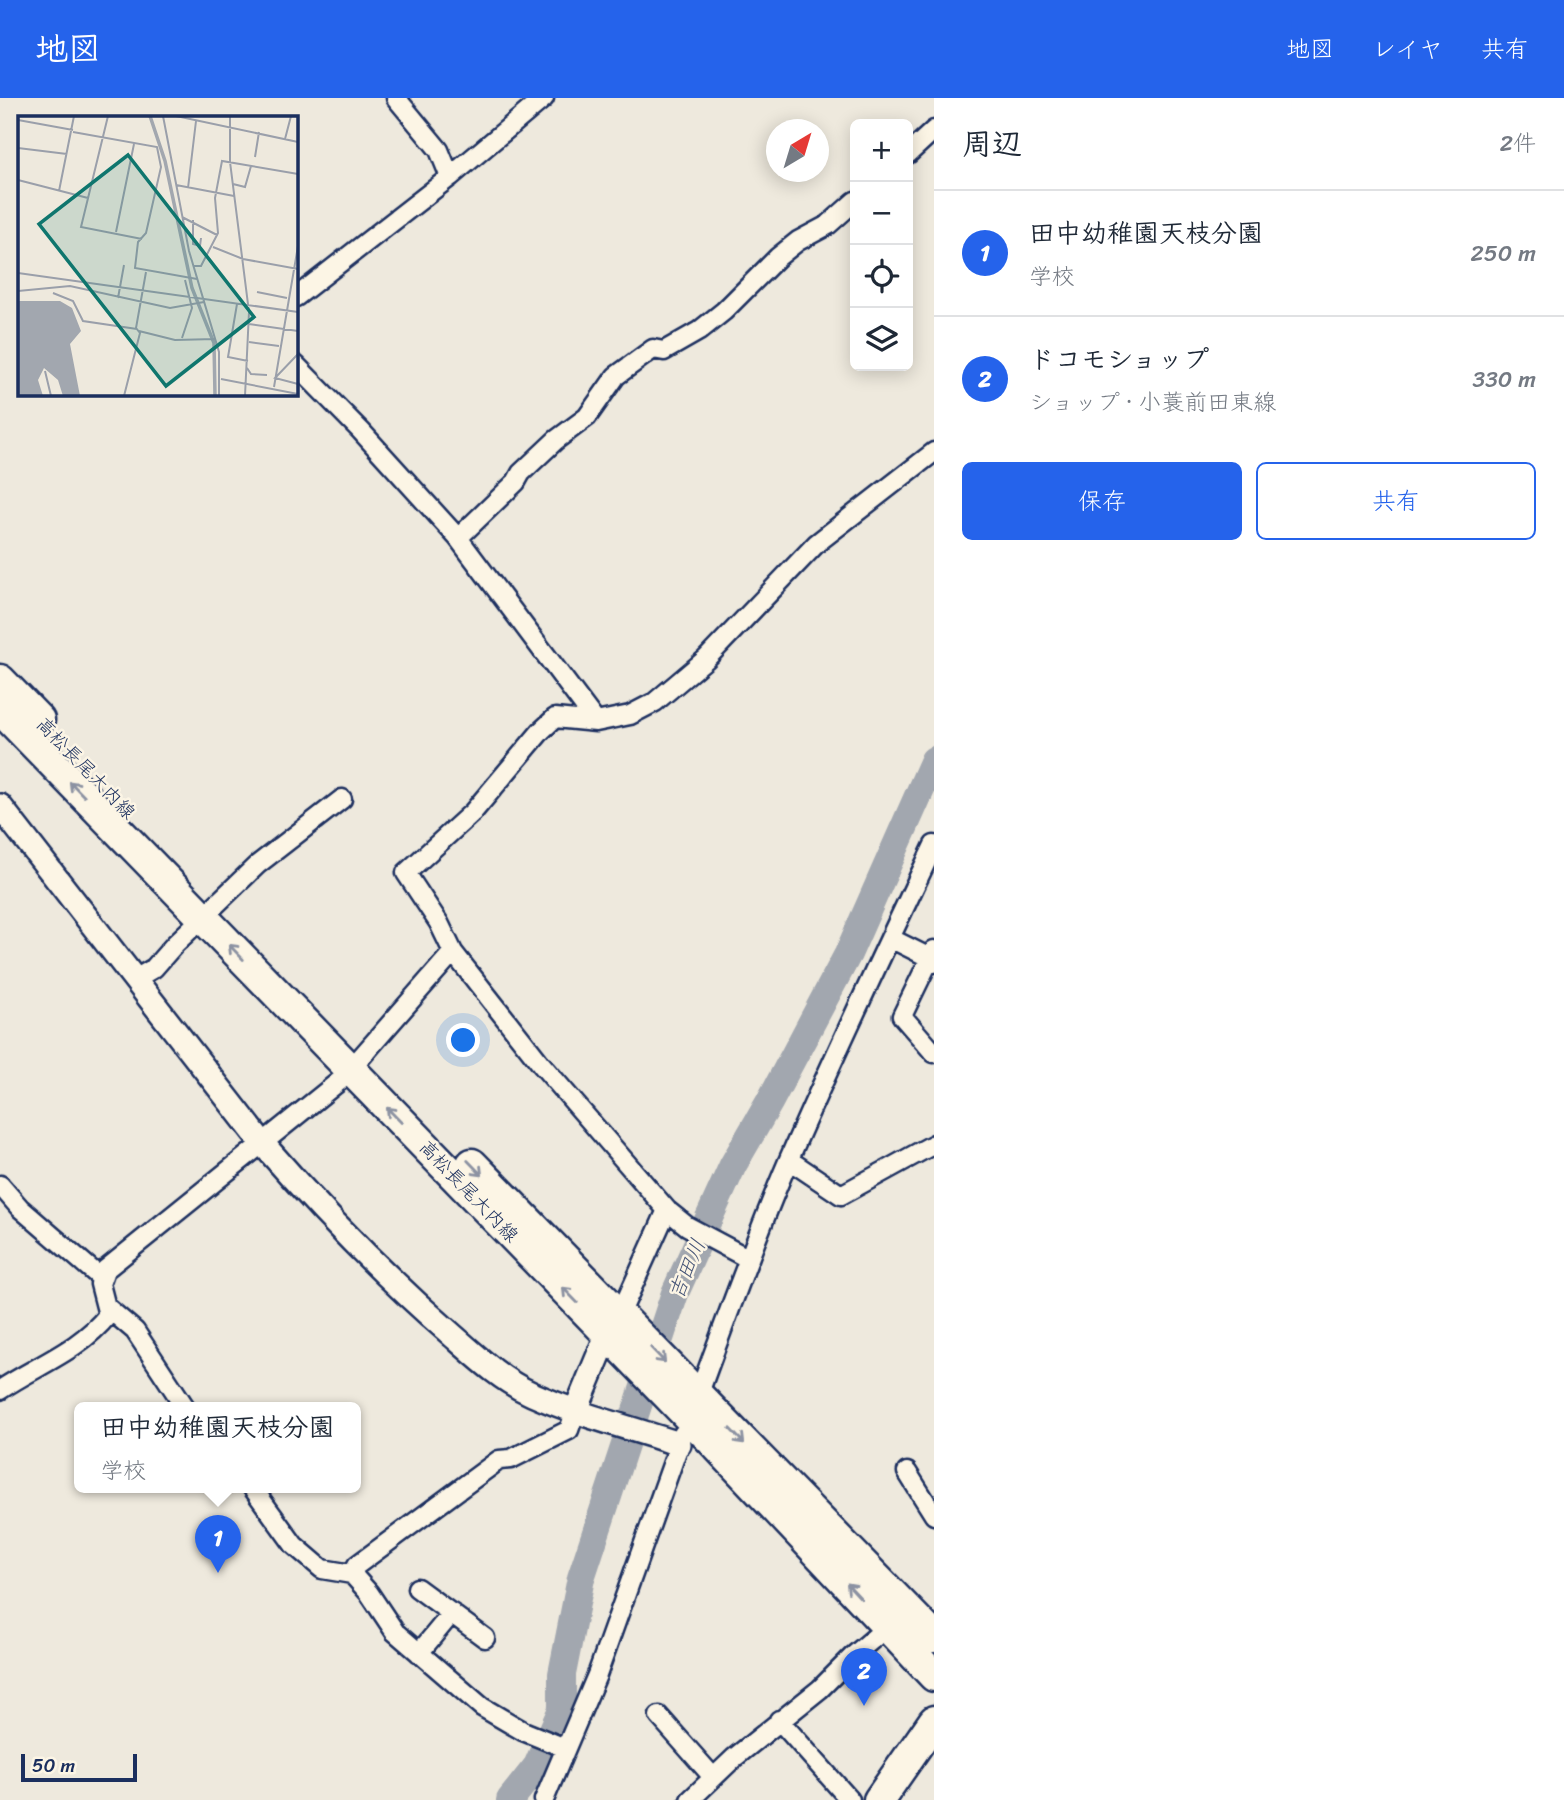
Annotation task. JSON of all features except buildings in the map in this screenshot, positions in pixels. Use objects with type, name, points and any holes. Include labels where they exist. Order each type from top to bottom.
[{"type":"main road","name":"高松長尾大内線","points":[[0,681],[210,911],[618,1329],[684,1416],[934,1676]]},
{"type":"main road","name":"高松長尾大内線","points":[[0,709],[210,911]]},
{"type":"main road","name":"高松長尾大内線","points":[[684,1416],[934,1637]]},
{"type":"main road","points":[[879,1800],[934,1721]]},
{"type":"street","points":[[396,98],[439,150],[450,177]]},
{"type":"street","points":[[298,295],[450,177],[544,98]]},
{"type":"street","points":[[913,149],[934,130]]},
{"type":"street","points":[[458,538],[547,448],[587,417],[616,376],[653,349],[664,351],[699,331],[724,311],[778,257],[828,225],[850,205]]},
{"type":"street","points":[[298,367],[361,431],[458,538],[596,722]]},
{"type":"street","points":[[748,1259],[687,1226],[667,1210],[541,1064],[453,952],[439,923],[406,873],[473,812],[555,718],[596,722],[630,715],[655,702],[706,659],[817,542],[934,452]]},
{"type":"street","points":[[135,979],[154,968],[175,944],[257,865],[342,799]]},
{"type":"street","points":[[0,806],[262,1144],[305,1193],[407,1293],[483,1362],[532,1394],[585,1413],[684,1416]]},
{"type":"street","points":[[544,1800],[560,1746],[597,1675],[684,1416],[748,1259],[789,1160],[934,845]]},
{"type":"street","points":[[890,938],[933,957],[902,1016],[934,1053]]},
{"type":"street","points":[[182,1402],[135,1331],[108,1308],[102,1298],[101,1278],[113,1263],[358,1063],[453,952]]},
{"type":"street","points":[[789,1160],[841,1195],[934,1144]]},
{"type":"street","points":[[0,1185],[20,1208],[101,1278]]},
{"type":"street","points":[[352,1574],[357,1565],[499,1460],[511,1459],[569,1430],[585,1413],[603,1345],[618,1329],[667,1210]]},
{"type":"street","points":[[0,1390],[74,1347],[100,1325],[108,1315],[108,1308]]},
{"type":"street","points":[[906,1472],[931,1502]]},
{"type":"street","points":[[256,1493],[294,1545],[322,1569],[352,1574],[396,1632],[482,1707],[523,1731],[560,1746]]},
{"type":"street","points":[[417,1588],[485,1638]]},
{"type":"street","points":[[419,1653],[452,1613]]},
{"type":"street","points":[[691,1800],[713,1777],[779,1720],[820,1689],[887,1627]]},
{"type":"street","points":[[659,1716],[713,1777]]},
{"type":"street","points":[[779,1720],[850,1800]]},
{"type":"waterway","name":"吉田川","points":[[510,1800],[537,1766],[562,1709],[562,1674],[581,1578],[675,1293],[733,1165],[848,954],[934,760]]},
{"type":"place","name":"田中幼稚園天枝分園","points":[[218,1573]]},
{"type":"place","name":"ドコモショップ","points":[[864,1706]]}]
